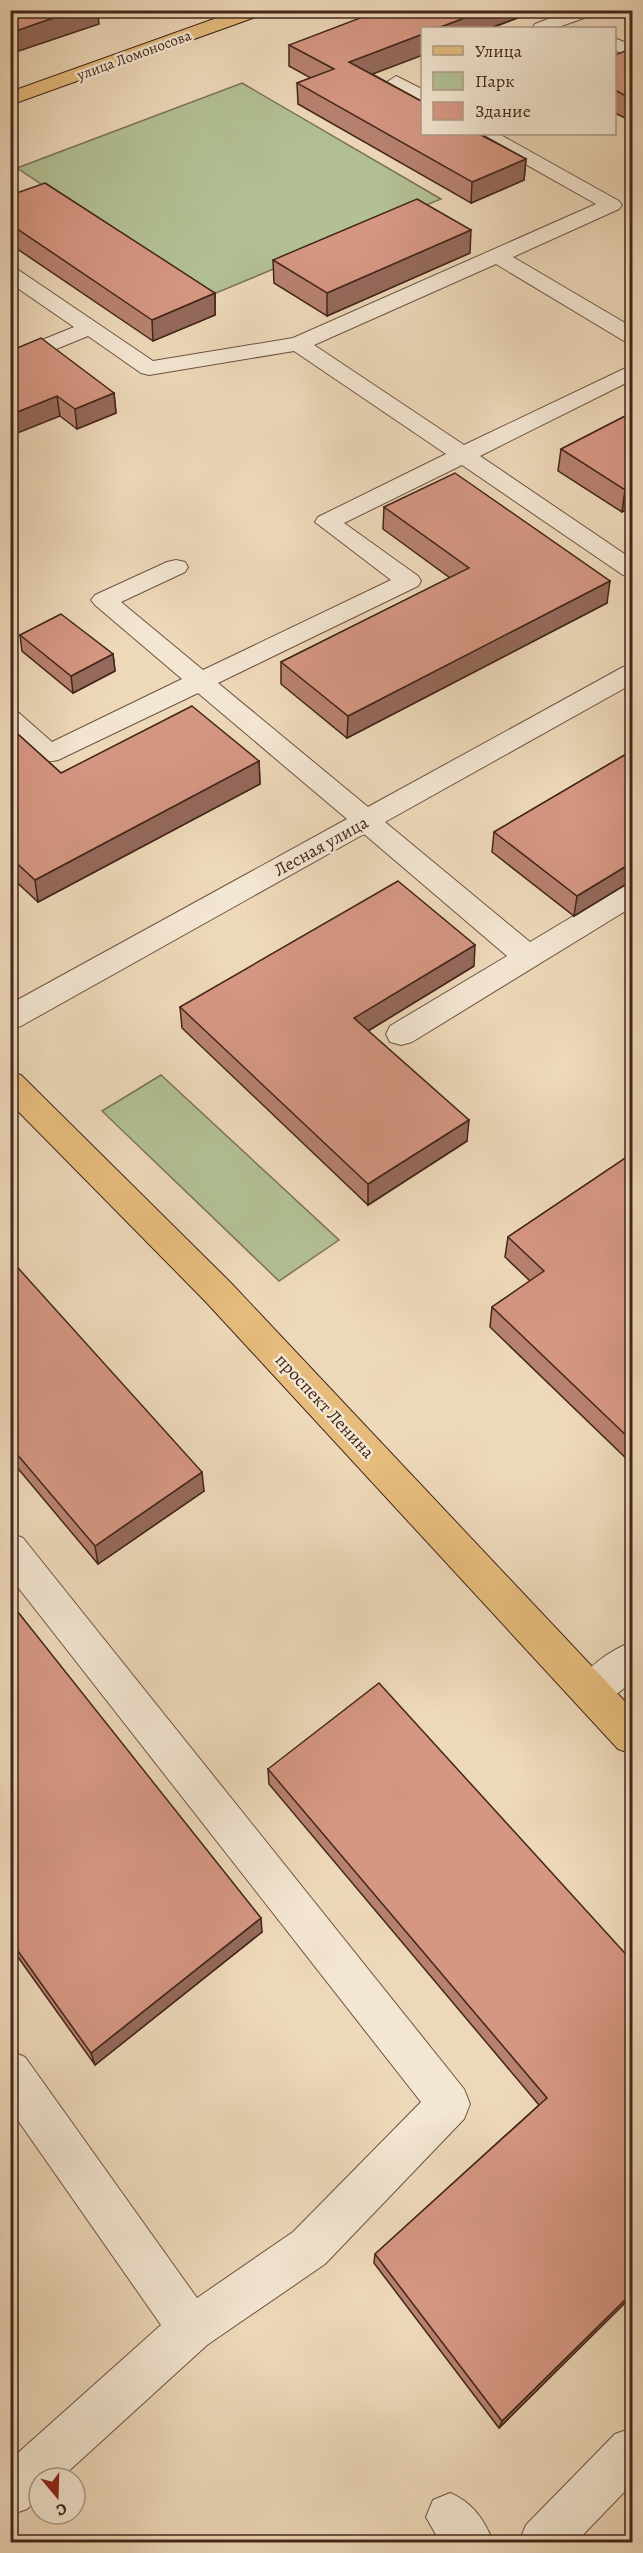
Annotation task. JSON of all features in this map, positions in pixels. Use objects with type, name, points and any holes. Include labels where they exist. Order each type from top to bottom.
[{"type":"main road","name":"улица Ломоносова","points":[[10,99],[258,10]]},
{"type":"main road","name":"проспект Ленина","points":[[10,1083],[218,1292],[633,1736]]},
{"type":"street","points":[[548,10],[582,27]]},
{"type":"street","points":[[544,27],[590,10]]},
{"type":"street","points":[[616,44],[633,52]]},
{"type":"street","points":[[421,74],[396,82],[421,97]]},
{"type":"street","points":[[488,135],[633,216]]},
{"type":"street","points":[[10,273],[149,368],[298,344],[612,205]]},
{"type":"street","points":[[497,256],[633,336]]},
{"type":"street","points":[[10,361],[90,328]]},
{"type":"street","points":[[298,344],[633,570]]},
{"type":"street","points":[[10,719],[49,754],[409,581],[327,522],[633,372]]},
{"type":"street","points":[[176,567],[104,600],[528,957]]},
{"type":"street","name":"Лесная улица","points":[[10,1018],[633,673]]},
{"type":"street","points":[[401,1034],[633,894]]},
{"type":"street","points":[[10,1549],[449,2104],[309,2248],[191,2329],[10,2492]]},
{"type":"street","points":[[591,1692],[633,1659]]},
{"type":"street","points":[[10,2072],[191,2329]]},
{"type":"street","points":[[543,2542],[633,2451]]},
{"type":"green space","points":[[242,83],[441,199],[209,296],[17,168]]},
{"type":"green space","points":[[161,1075],[339,1240],[279,1281],[102,1111]]},
{"type":"building","points":[[10,10],[76,10],[10,33]]},
{"type":"building","points":[[381,10],[485,10],[441,27],[421,27],[421,35],[349,62],[421,101],[421,135],[481,135],[526,159],[472,182],[297,83],[334,69],[289,45]]},
{"type":"building","points":[[625,51],[633,55],[633,100],[616,91],[616,55]]},
{"type":"building","points":[[45,183],[215,293],[152,320],[10,224],[10,192],[14,194]]},
{"type":"building","points":[[417,199],[471,230],[327,293],[273,260]]},
{"type":"building","points":[[41,338],[114,393],[75,409],[57,396],[10,415],[10,351]]},
{"type":"building","points":[[633,412],[633,486],[625,490],[561,449]]},
{"type":"building","points":[[455,473],[610,581],[348,716],[281,662],[469,568],[384,507]]},
{"type":"building","points":[[61,614],[113,654],[71,676],[20,635]]},
{"type":"building","points":[[192,706],[259,761],[35,880],[10,857],[10,727],[61,773]]},
{"type":"building","points":[[633,750],[633,862],[577,896],[494,832]]},
{"type":"building","points":[[398,881],[475,945],[354,1018],[469,1120],[368,1184],[180,1007]]},
{"type":"building","points":[[633,1153],[633,1442],[492,1307],[544,1271],[508,1237]]},
{"type":"building","points":[[10,1259],[202,1472],[95,1546],[10,1446]]},
{"type":"building","points":[[10,1602],[261,1918],[91,2053],[10,1940]]},
{"type":"building","points":[[379,1683],[633,1962],[633,2292],[502,2421],[375,2254],[547,2098],[268,1769]]}]
